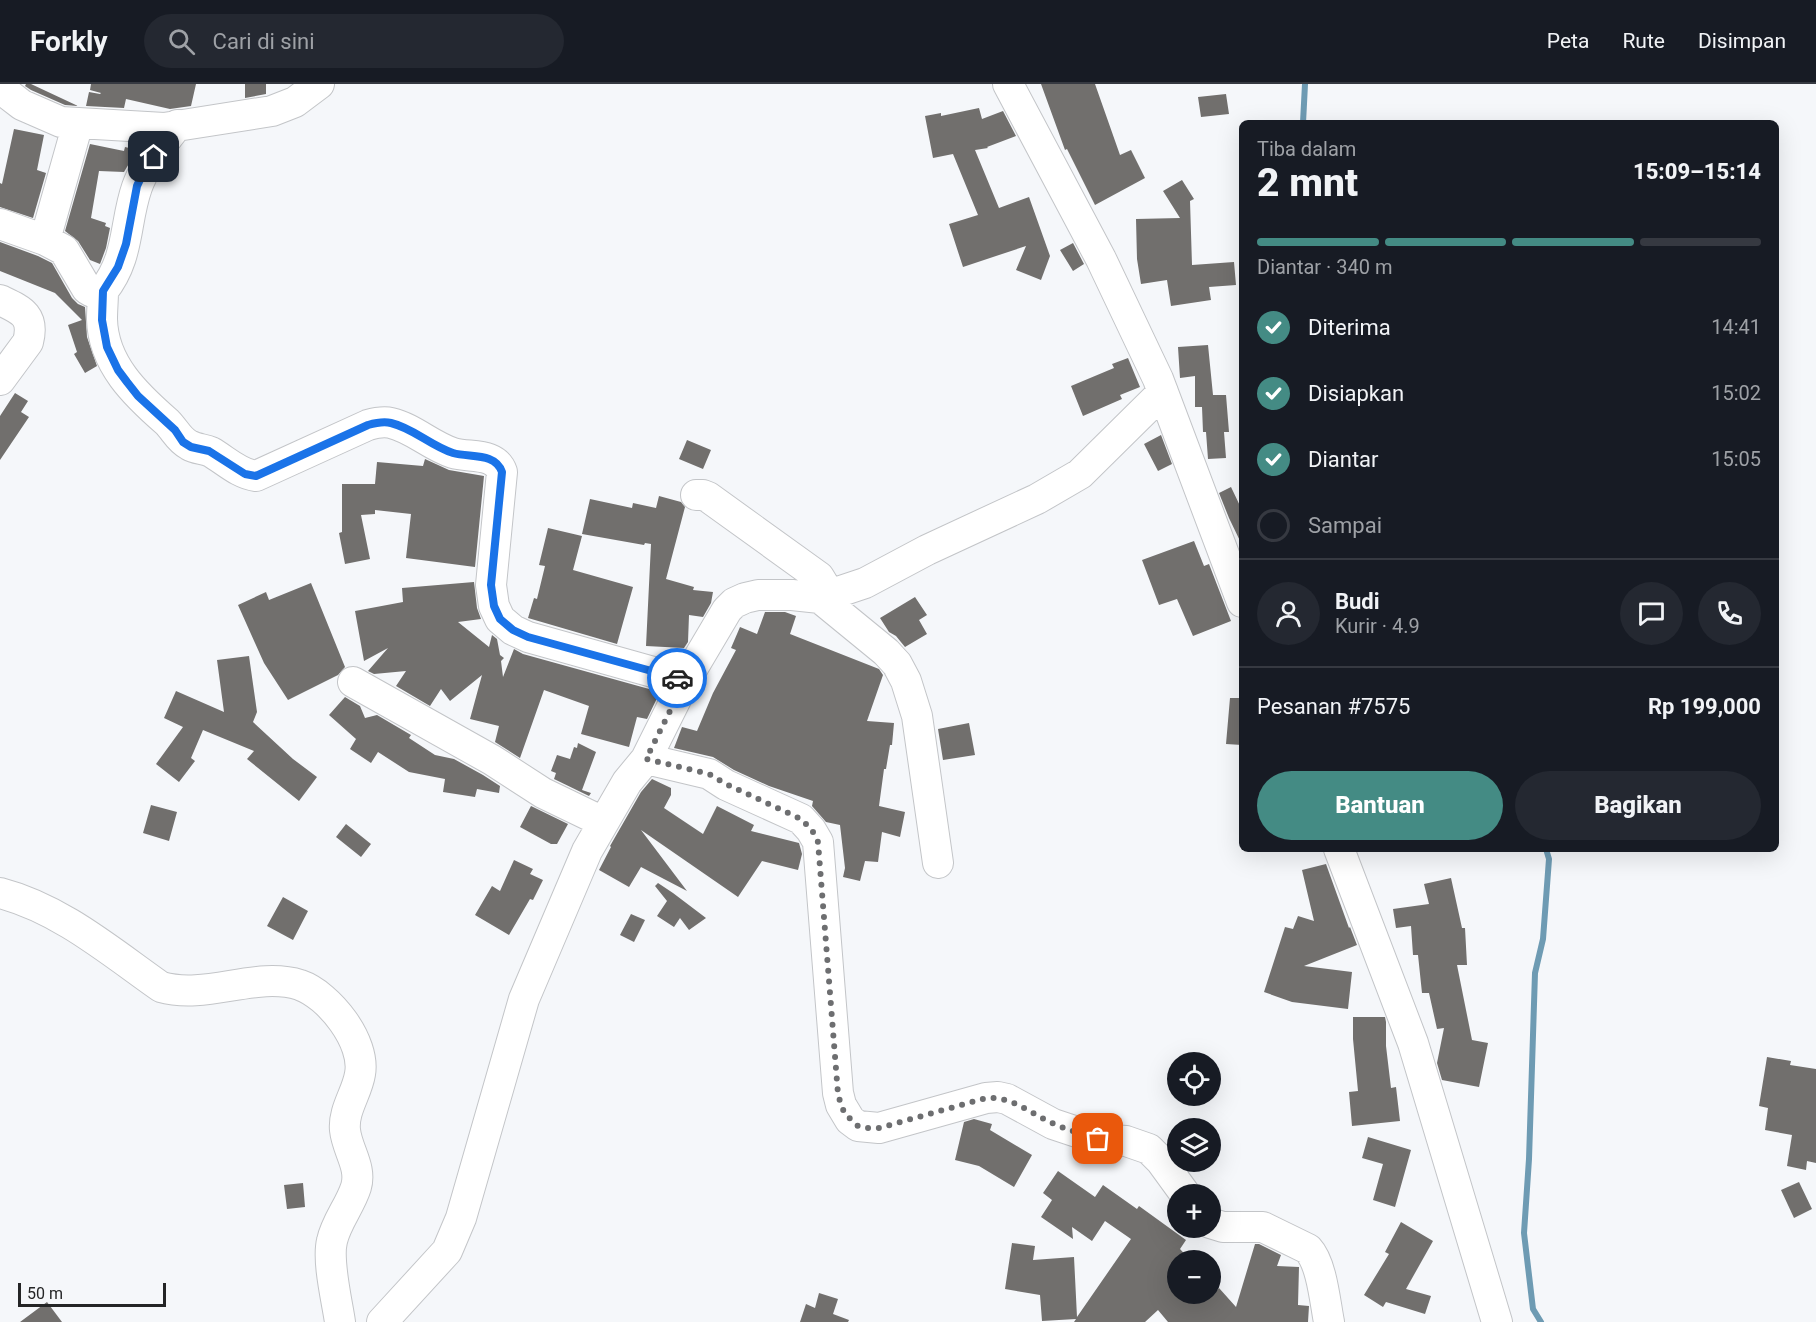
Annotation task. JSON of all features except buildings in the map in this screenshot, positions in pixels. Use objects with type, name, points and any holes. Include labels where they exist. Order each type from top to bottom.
[{"type":"street","points":[[0,88],[22,105],[61,122],[164,128],[272,111],[295,102],[319,84]]},
{"type":"street","points":[[1008,84],[1101,259],[1163,392],[1239,594]]},
{"type":"street","points":[[45,240],[78,123]]},
{"type":"street","points":[[177,125],[143,173],[137,186],[126,244],[118,267],[103,291],[102,320],[107,347],[118,370],[138,396],[175,430],[183,442],[191,447],[209,451],[245,474],[256,476],[379,422],[389,422],[403,427],[453,453],[492,459],[499,464],[502,472],[491,585],[494,606],[500,619],[513,630],[528,637],[685,681]]},
{"type":"street","points":[[0,224],[45,240],[64,250],[87,289],[92,292],[103,291]]},
{"type":"street","points":[[0,300],[22,310],[29,322],[30,334],[28,342],[0,380]]},
{"type":"street","points":[[382,1322],[447,1251],[461,1218],[524,999],[587,851],[627,782],[646,759],[685,681],[727,610],[734,603],[758,595],[825,597],[865,583],[927,550],[1036,499],[1080,474],[1163,392]]},
{"type":"street","points":[[696,495],[708,497],[819,577],[825,597],[897,664],[906,681],[917,717],[938,863]]},
{"type":"street","points":[[353,681],[492,760],[543,793],[603,822]]},
{"type":"street","points":[[646,759],[709,774],[801,819],[812,830],[818,842],[838,1094],[841,1105],[850,1120],[858,1126],[879,1128],[986,1098],[998,1097],[1007,1099],[1053,1124],[1098,1139],[1126,1140],[1149,1149],[1178,1184]]},
{"type":"street","points":[[1340,852],[1413,1043],[1497,1322]]},
{"type":"street","points":[[0,893],[45,910],[81,930],[161,987],[175,991],[192,991],[284,981],[315,992],[337,1014],[352,1036],[362,1065],[346,1115],[345,1129],[358,1177],[356,1187],[331,1241],[331,1262],[340,1322]]},
{"type":"street","points":[[1221,1226],[1263,1227],[1308,1249],[1316,1260],[1329,1322]]},
{"type":"waterway","points":[[1303,120],[1305,84]]},
{"type":"waterway","points":[[1541,1322],[1533,1309],[1524,1233],[1529,1159],[1535,973],[1543,939],[1549,859],[1547,852]]},
{"type":"way so far","points":[[677,678],[685,681],[646,759],[709,774],[801,819],[812,830],[818,842],[838,1094],[845,1114],[850,1120],[858,1126],[879,1128],[986,1098],[998,1097],[1007,1099],[1053,1124],[1098,1139]]},
{"type":"route","points":[[154,157],[137,186],[126,244],[118,267],[103,291],[103,332],[118,370],[138,396],[175,430],[183,442],[191,447],[209,451],[245,474],[256,476],[368,425],[389,422],[453,453],[492,459],[499,464],[502,472],[491,585],[494,606],[500,619],[513,630],[528,637],[677,678]]}]
